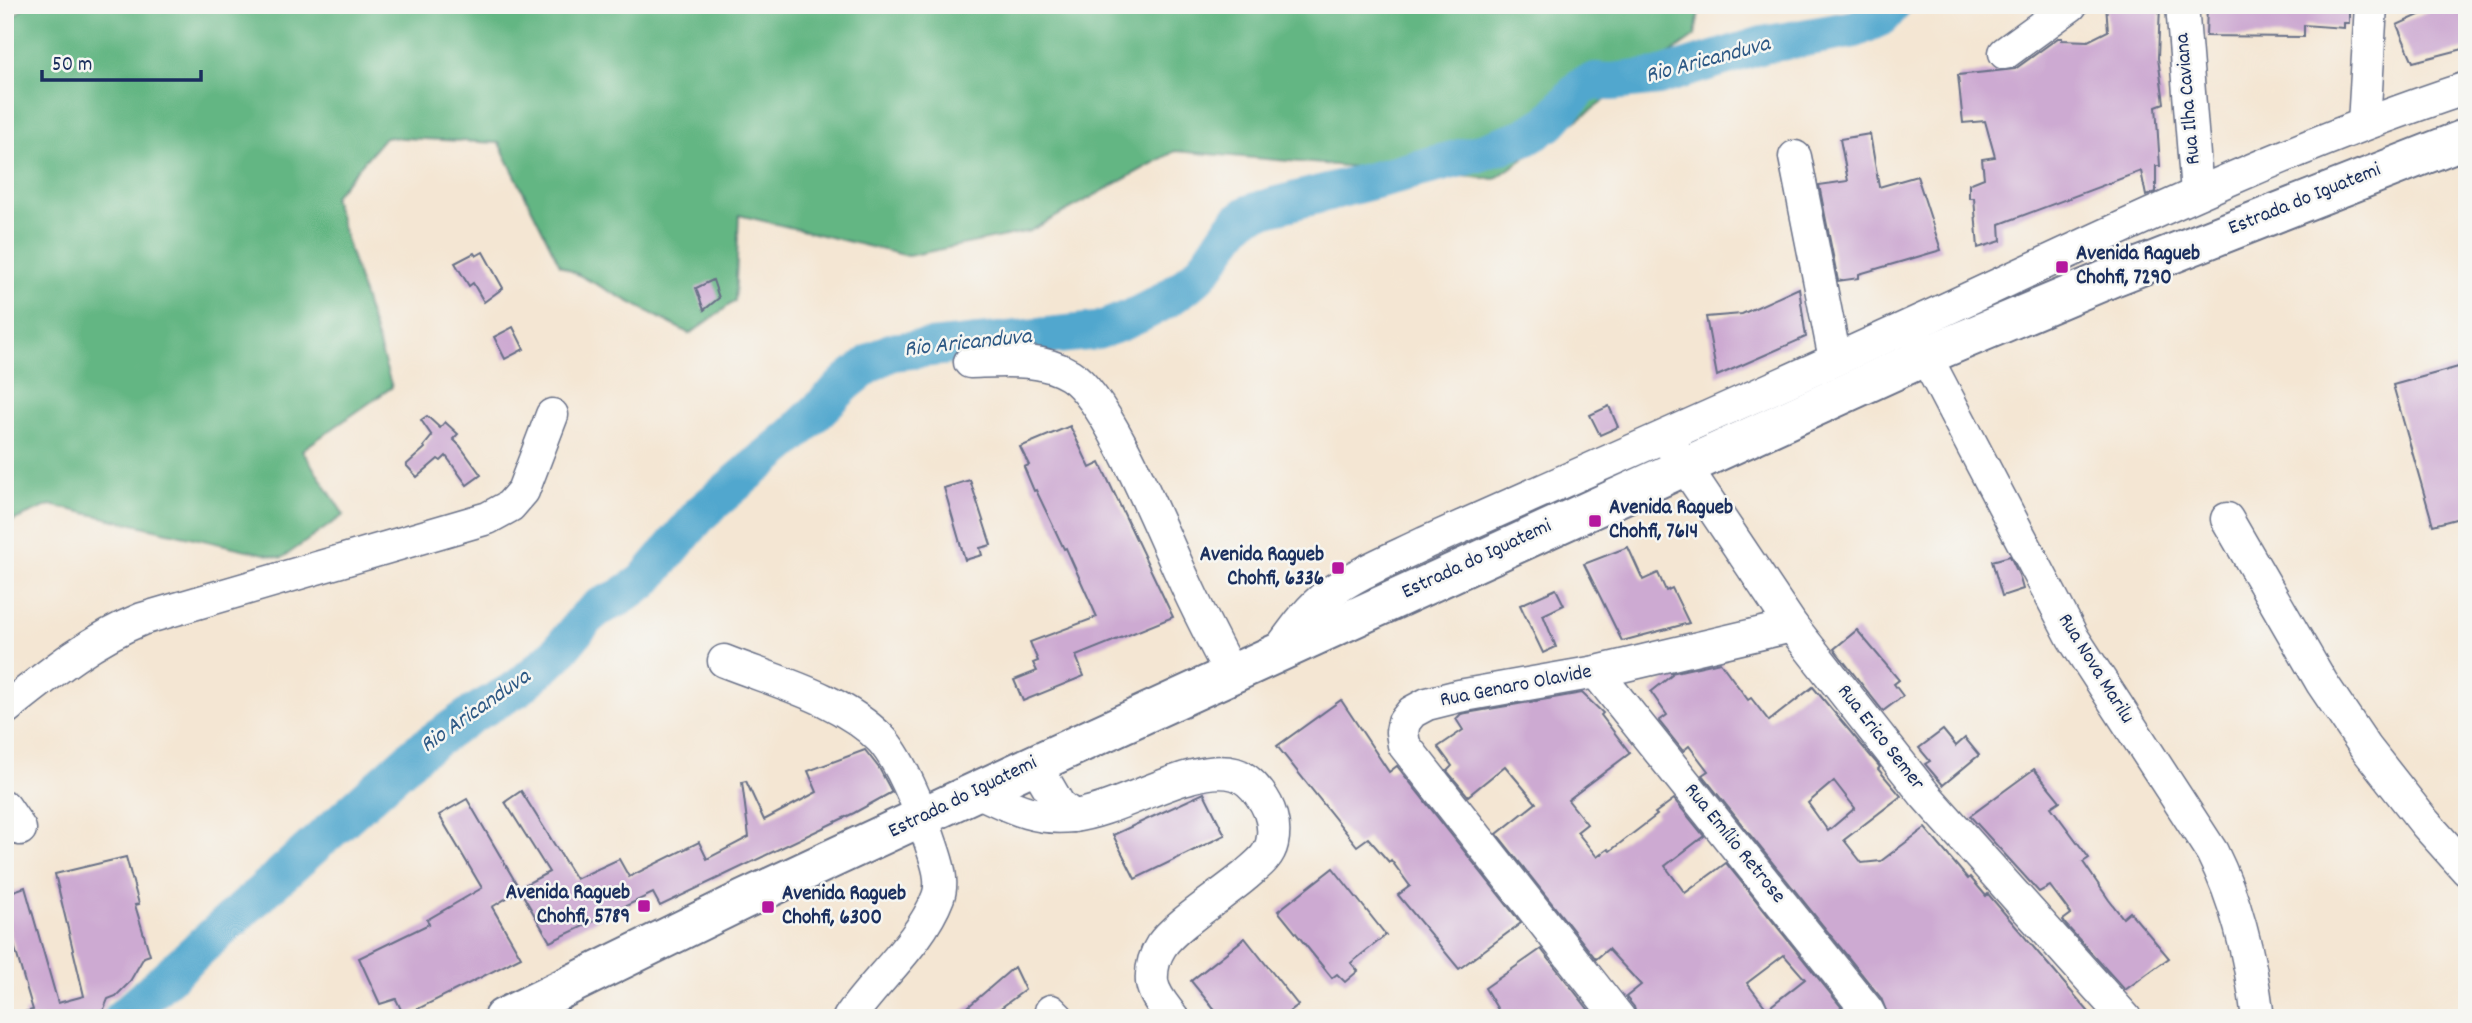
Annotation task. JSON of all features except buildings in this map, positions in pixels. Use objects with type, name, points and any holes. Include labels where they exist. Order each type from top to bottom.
[{"type":"main road","name":"Estrada do Iguatemi","points":[[503,1018],[743,900],[1035,764],[1577,514],[1687,467],[1918,342],[2113,277],[2467,138]]},
{"type":"street","points":[[2005,53],[2071,5]]},
{"type":"street","name":"Rua Ilha Caviana","points":[[2182,5],[2197,193]]},
{"type":"street","points":[[2364,124],[2371,5]]},
{"type":"street","points":[[1277,653],[1305,616],[1326,595],[1425,543],[1835,359],[1918,342],[2197,193],[2364,124],[2467,88]]},
{"type":"street","points":[[1795,158],[1835,359]]},
{"type":"street","name":"Rua Nova Marilu","points":[[1918,342],[2073,638],[2225,878],[2252,969],[2258,1018]]},
{"type":"street","points":[[970,362],[1015,361],[1044,365],[1060,370],[1085,385],[1124,452],[1192,598],[1231,674]]},
{"type":"street","points":[[5,709],[80,650],[119,628],[488,518],[510,506],[523,491],[552,415]]},
{"type":"street","name":"Rua Erico Semer","points":[[1664,436],[1792,626],[1925,795],[2125,1018]]},
{"type":"street","points":[[2227,519],[2322,683],[2366,748],[2425,823],[2467,870]]},
{"type":"street","name":"Rua Genaro Olavide","points":[[1619,1018],[1404,745],[1404,722],[1412,712],[1427,704],[1595,672],[1792,626]]},
{"type":"street","points":[[724,661],[851,715],[884,742],[923,818],[940,877],[939,894],[927,920],[849,1018]]},
{"type":"street","name":"Rua Emílio Retrose","points":[[1595,672],[1871,1018]]},
{"type":"street","points":[[1035,764],[1059,804],[1073,816]]},
{"type":"street","points":[[977,791],[1020,812],[1044,817],[1073,816],[1105,810],[1203,773],[1221,771],[1237,774],[1251,782],[1271,814],[1274,831],[1272,845],[1266,857],[1233,887],[1175,931],[1161,946],[1152,966],[1153,984],[1159,1000],[1173,1018]]},
{"type":"green space","points":[[26,5],[1700,5],[1695,36],[1495,179],[1175,151],[1030,231],[908,256],[739,215],[735,301],[690,334],[560,265],[499,143],[385,137],[333,197],[392,387],[302,450],[344,515],[282,558],[50,505],[5,524],[5,25]]},
{"type":"waterway","name":"Rio Aricanduva","points":[[122,1018],[418,752],[468,717],[518,688],[556,655],[586,618],[599,607],[643,582],[702,512],[793,435],[847,382],[871,363],[891,352],[1097,331],[1137,315],[1174,295],[1203,270],[1232,229],[1250,213],[1476,154],[1525,137],[1549,123],[1582,86],[1596,81],[1658,77],[1763,45],[1855,29],[1882,17],[1892,5]]},
{"type":"place","name":"Avenida Ragueb Chohfi, 7290","points":[[2062,267]]},
{"type":"place","name":"Avenida Ragueb Chohfi, 7614","points":[[1595,521]]},
{"type":"place","name":"Avenida Ragueb Chohfi, 6336","points":[[1338,568]]},
{"type":"place","name":"Avenida Ragueb Chohfi, 5789","points":[[644,906]]},
{"type":"place","name":"Avenida Ragueb Chohfi, 6300","points":[[768,907]]}]
